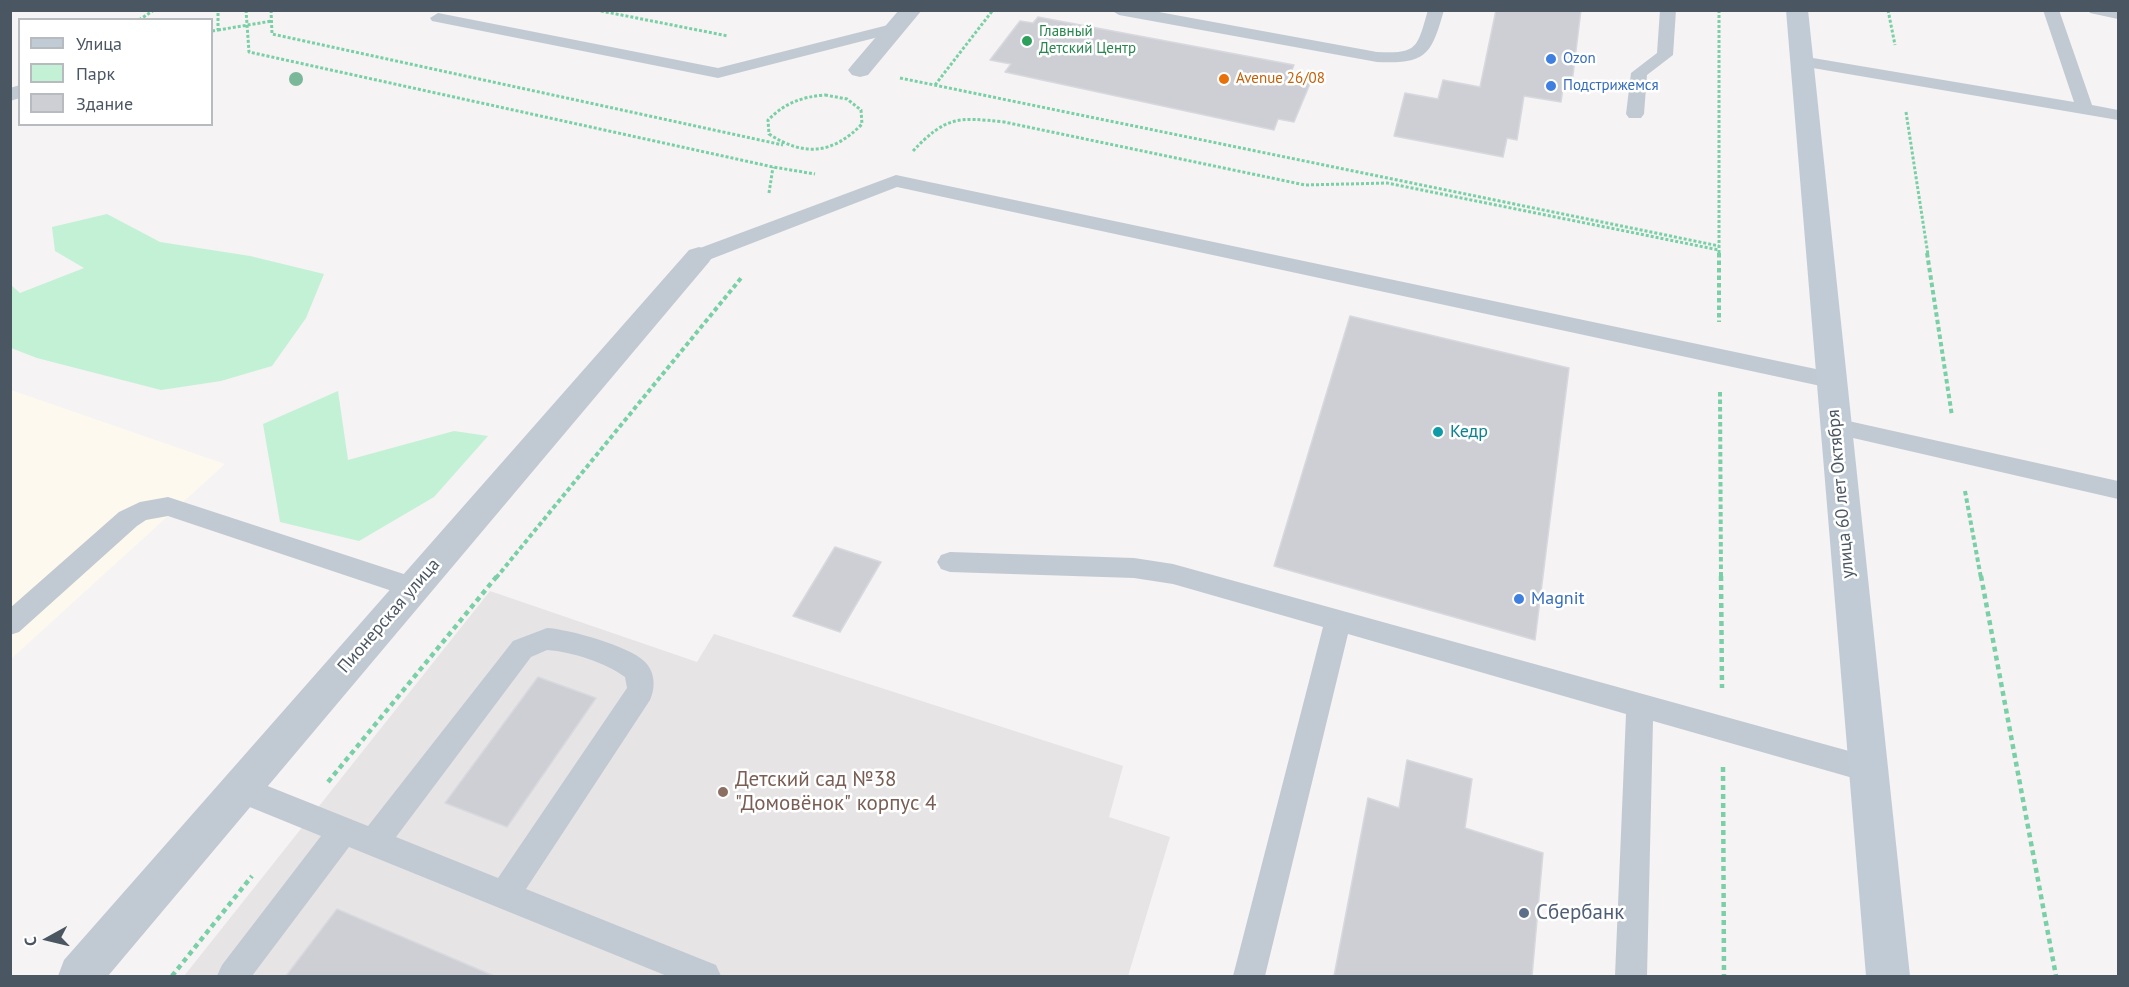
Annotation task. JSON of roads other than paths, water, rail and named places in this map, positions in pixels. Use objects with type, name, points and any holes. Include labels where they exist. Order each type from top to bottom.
[{"type":"main road","name":"улица 60 лет Октября","points":[[1797,10],[1830,380],[1888,976]]},
{"type":"street","points":[[860,70],[903,19]]},
{"type":"street","name":"Пионерская улица","points":[[80,976],[699,256]]},
{"type":"lane","points":[[1119,10],[1377,57],[1398,58],[1413,56],[1425,48],[1436,10]]},
{"type":"lane","points":[[1635,114],[1639,73],[1665,55],[1668,10]]},
{"type":"lane","points":[[2050,10],[2085,110]]},
{"type":"lane","points":[[2096,10],[2118,14]]},
{"type":"lane","points":[[438,18],[718,73],[903,19]]},
{"type":"lane","points":[[1802,61],[2118,116]]},
{"type":"lane","points":[[699,256],[896,181],[1830,380]]},
{"type":"lane","points":[[1835,426],[2118,490]]},
{"type":"lane","points":[[10,624],[128,519],[140,512],[168,506],[413,587]]},
{"type":"lane","points":[[950,562],[1143,569],[1173,574],[1640,704],[1867,770]]},
{"type":"lane","points":[[1249,976],[1338,620]]},
{"type":"lane","points":[[374,843],[522,650],[534,642],[548,639],[561,640],[626,662],[635,669],[641,680],[640,691],[504,896]]},
{"type":"lane","points":[[1631,976],[1640,704]]},
{"type":"lane","points":[[240,789],[705,976]]},
{"type":"lane","points":[[233,976],[343,831]]},
{"type":"place","name":"Главный Детский Центр","points":[[1027,41]]},
{"type":"place","name":"Ozon","points":[[1551,59]]},
{"type":"place","name":"Avenue 26/08","points":[[1224,79]]},
{"type":"place","name":"Подстрижемся","points":[[1551,86]]},
{"type":"place","name":"Кедр","points":[[1438,432]]},
{"type":"place","name":"Magnit","points":[[1519,599]]},
{"type":"place","name":"Детский сад №38 \"Домовёнок\" корпус 4","points":[[723,792]]},
{"type":"place","name":"Сбербанк","points":[[1524,913]]}]
